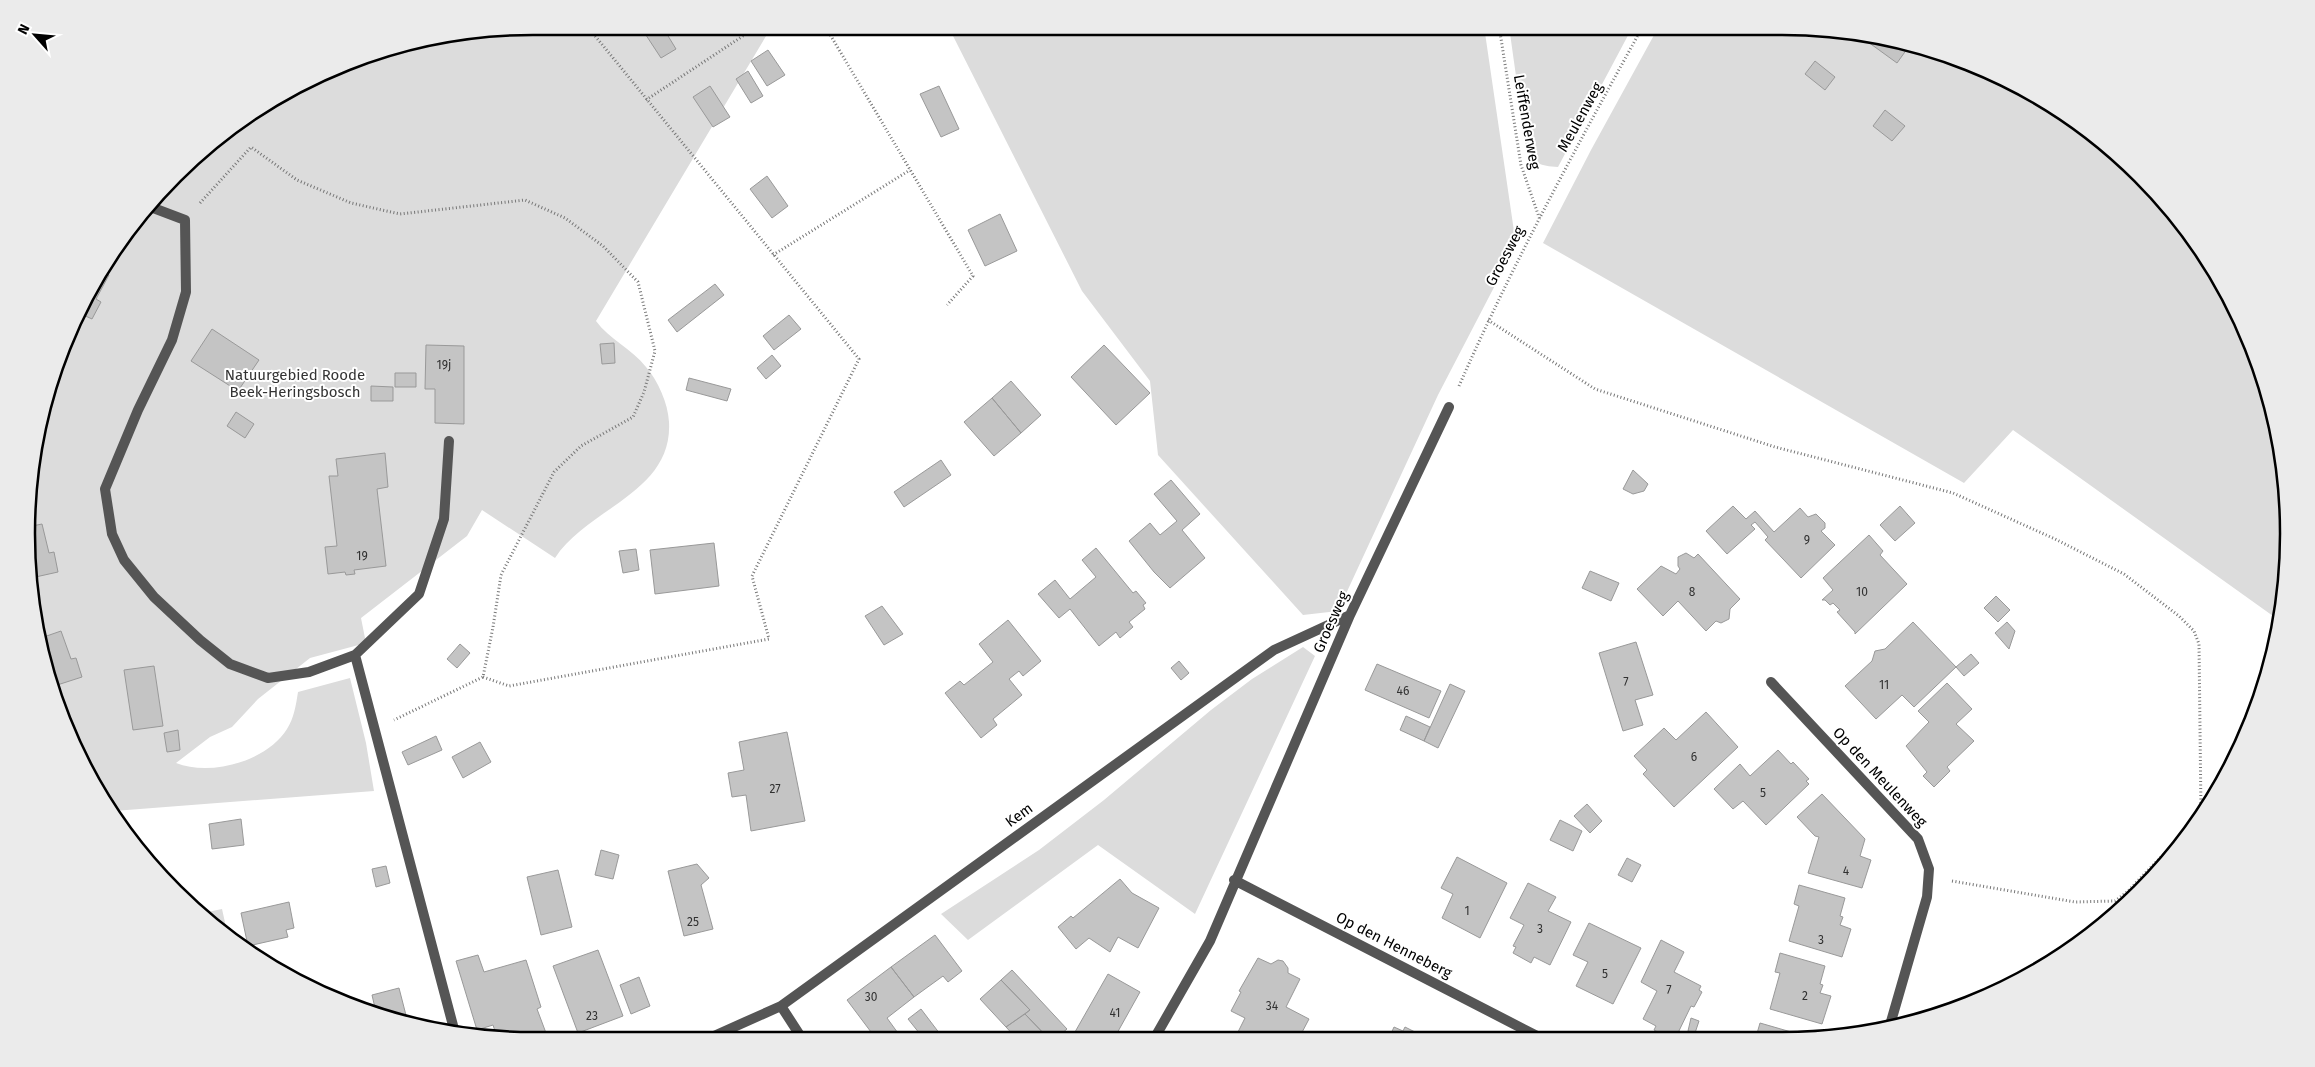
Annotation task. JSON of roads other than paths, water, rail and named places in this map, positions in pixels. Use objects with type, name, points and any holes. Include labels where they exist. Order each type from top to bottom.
[{"type":"street","points":[[156,209],[185,220],[186,292],[172,340],[138,410],[105,489],[112,534],[124,560],[154,597],[200,640],[230,664],[268,678],[309,672],[356,655],[419,594],[444,519],[449,441]]},
{"type":"street","name":"Groesweg","points":[[1158,1032],[1210,941],[1234,880],[1350,615],[1449,407]]},
{"type":"street","name":"Kem","points":[[723,1032],[781,1006],[1274,650],[1350,615]]},
{"type":"street","points":[[356,655],[453,1025]]},
{"type":"street","name":"Op den Meulenweg","points":[[1771,682],[1918,839],[1929,869],[1927,897],[1892,1019]]},
{"type":"street","name":"Op den Henneberg","points":[[1234,880],[1530,1032]]},
{"type":"street","points":[[781,1006],[798,1032]]},
{"type":"park label","name":"Natuurgebied Roode Beek-Heringsbosch","points":[[295,384]]}]
